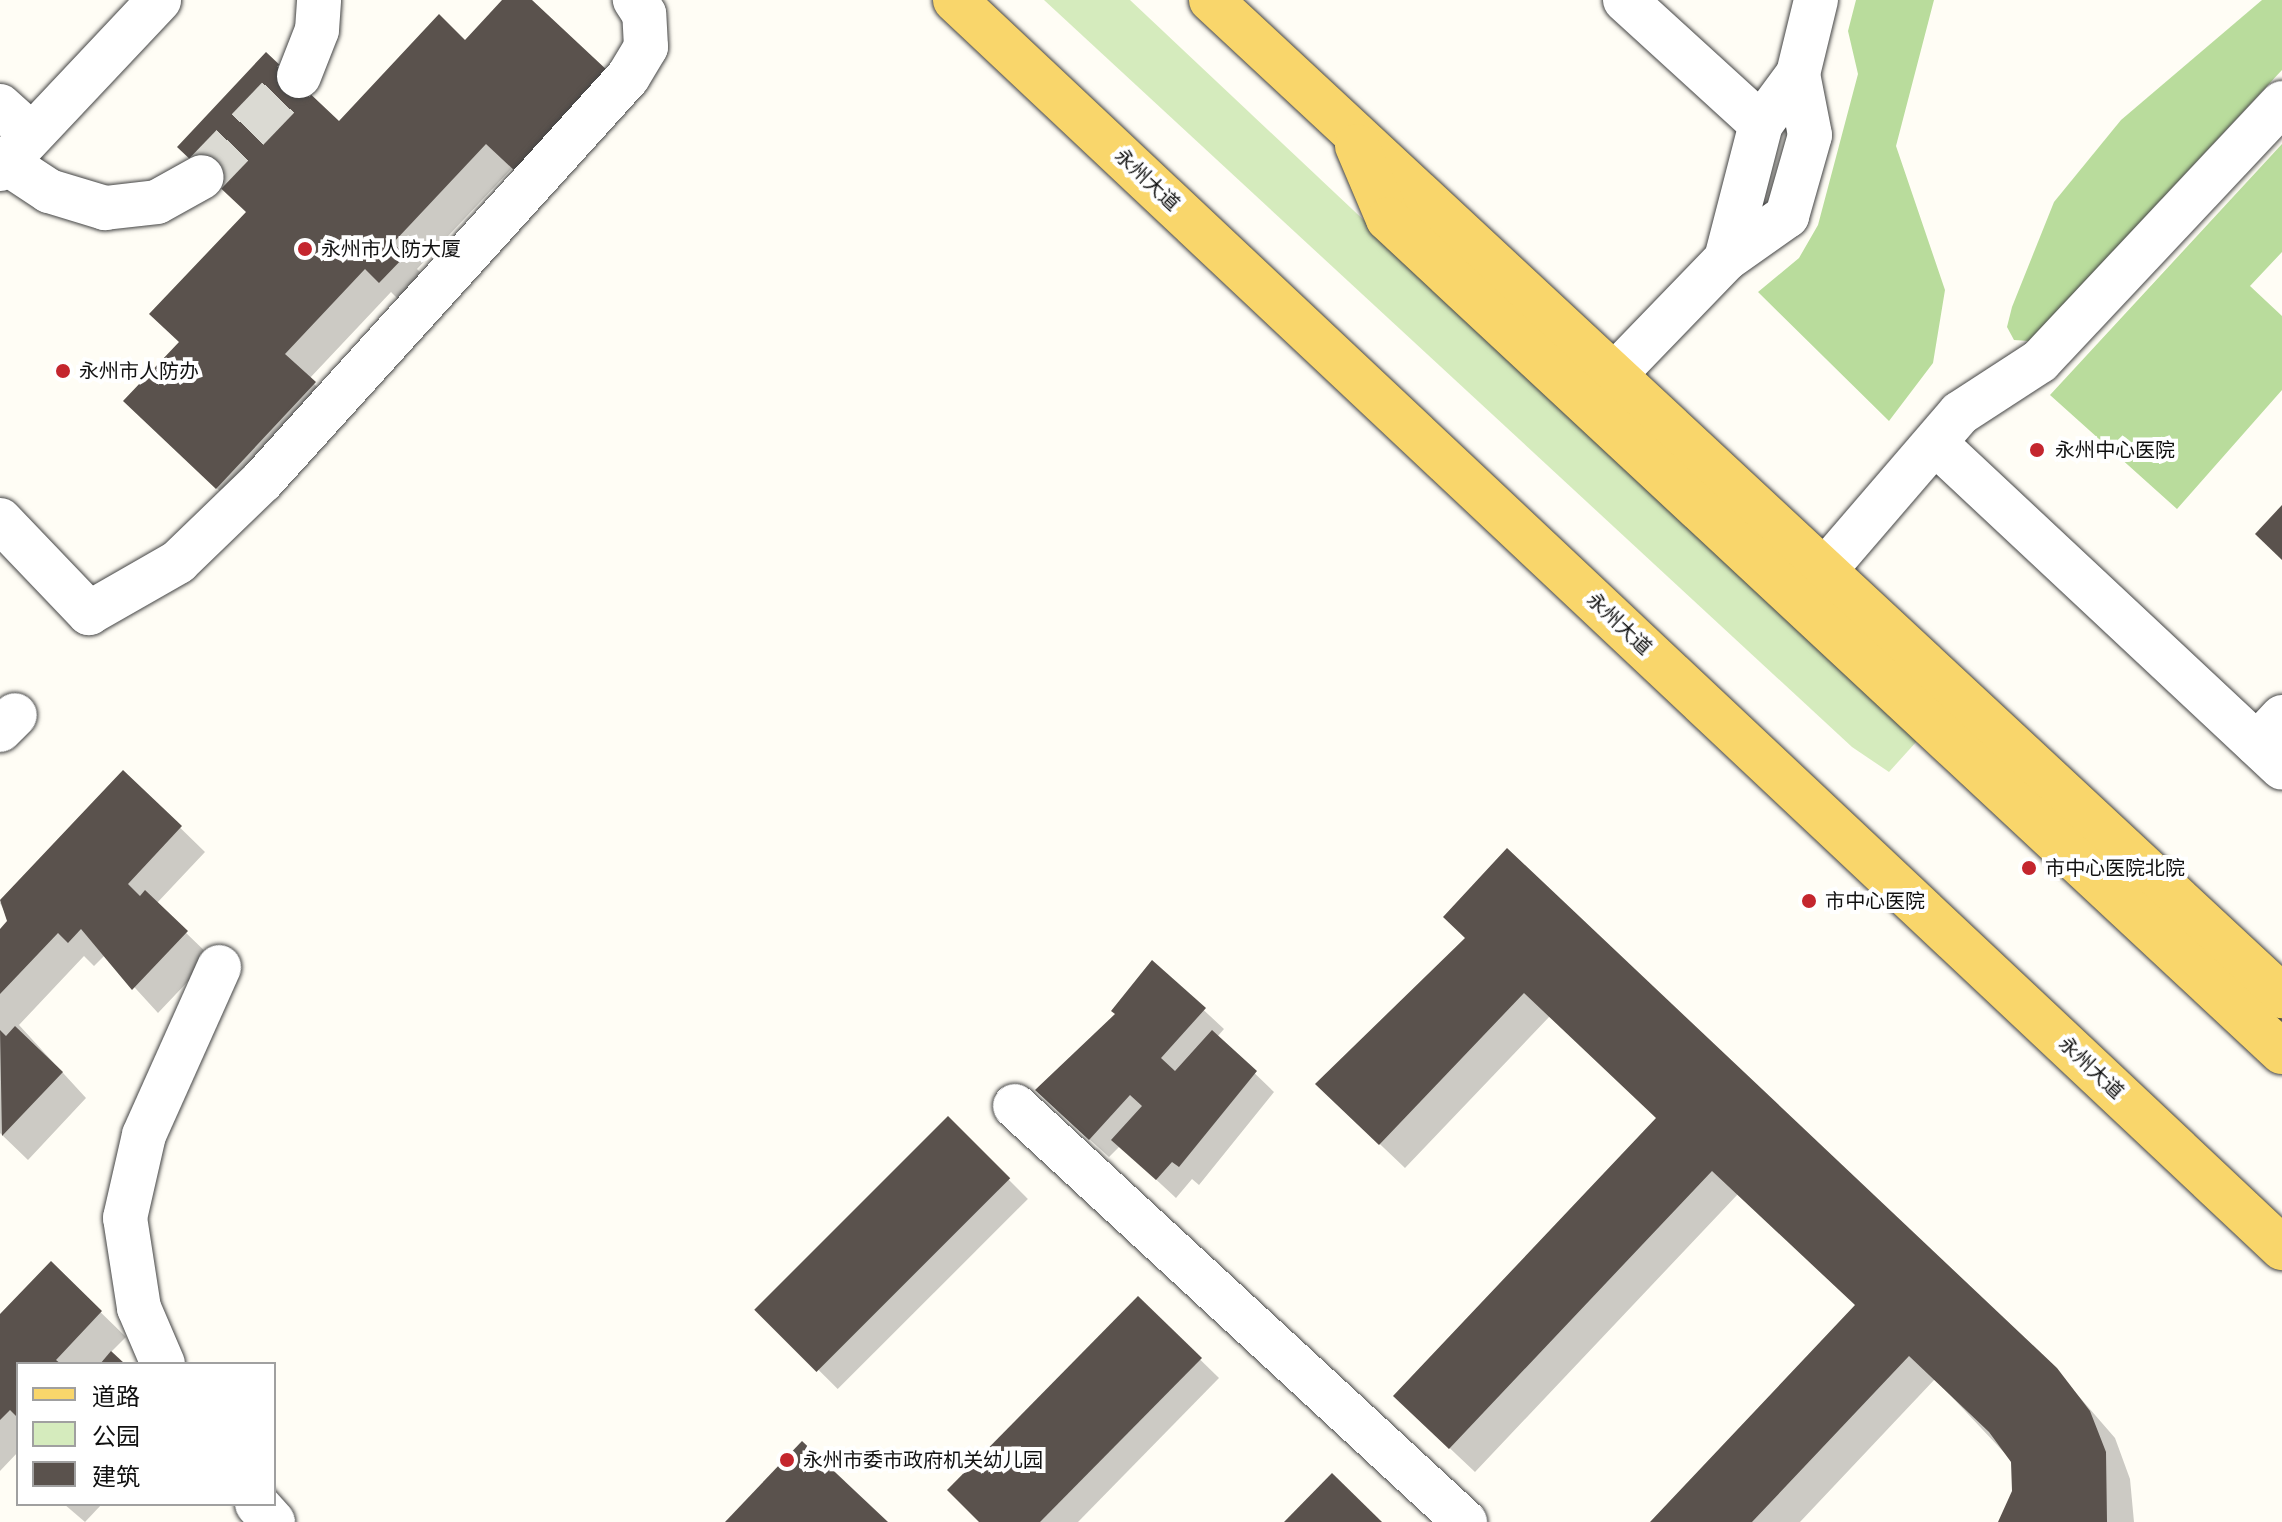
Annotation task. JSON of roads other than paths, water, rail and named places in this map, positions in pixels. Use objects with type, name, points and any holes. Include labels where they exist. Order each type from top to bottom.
[{"type":"main road","name":"永州大道","points":[[955,0],[2282,1248]]},
{"type":"main road","points":[[1211,0],[2282,996]]},
{"type":"main road","points":[[1349,129],[1388,219],[2282,1052]]},
{"type":"lane","points":[[159,0],[9,142],[49,191],[105,208],[157,202],[202,177]]},
{"type":"lane","points":[[299,76],[317,30],[319,0]]},
{"type":"lane","points":[[0,520],[89,613],[178,562],[262,481],[628,77],[646,47],[635,0]]},
{"type":"lane","points":[[1625,0],[1761,124]]},
{"type":"lane","points":[[1726,259],[1761,124],[1798,74],[1816,0]]},
{"type":"lane","points":[[1614,375],[1726,259],[1787,216],[1810,135],[1798,74]]},
{"type":"lane","points":[[1824,571],[1960,413],[2040,361],[2282,103]]},
{"type":"lane","points":[[1935,443],[2274,743]]},
{"type":"lane","points":[[162,1362],[139,1308],[125,1218],[144,1135],[219,967]]},
{"type":"lane","points":[[1015,1106],[1465,1522]]},
{"type":"lane","points":[[259,1506],[273,1522]]},
{"type":"tunnel","points":[[202,177],[299,76]]},
{"type":"place","name":"永州市人防大厦","points":[[305,249]]},
{"type":"place","name":"永州市人防办","points":[[63,371]]},
{"type":"place","name":"永州中心医院","points":[[2037,450]]},
{"type":"place","name":"市中心医院北院","points":[[2029,868]]},
{"type":"place","name":"市中心医院","points":[[1809,901]]},
{"type":"place","name":"永州市委市政府机关幼儿园","points":[[787,1460]]}]
